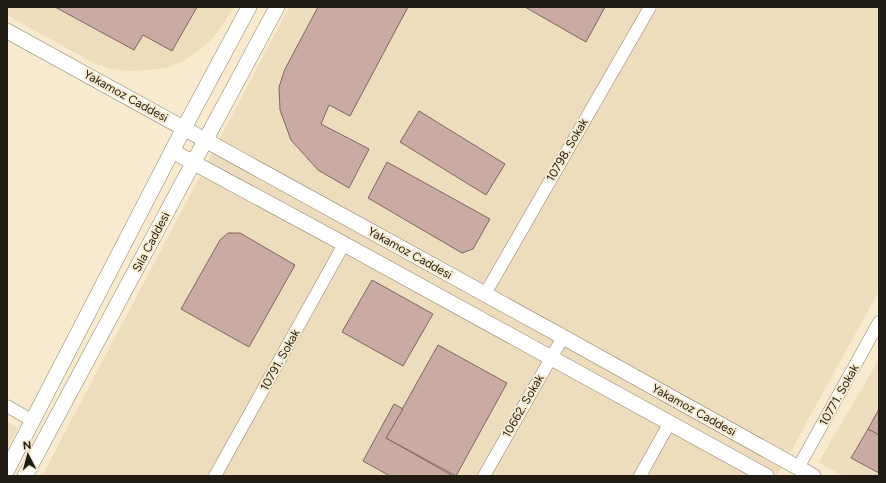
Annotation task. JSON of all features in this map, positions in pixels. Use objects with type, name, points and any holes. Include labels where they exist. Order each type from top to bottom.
[{"type":"street","points":[[7,470],[184,128],[249,7]]},
{"type":"street","name":"Sıla Caddesi","points":[[25,476],[277,7]]},
{"type":"street","name":"10798. Sokak","points":[[485,294],[650,7]]},
{"type":"street","name":"Yakamoz Caddesi","points":[[7,31],[813,476]]},
{"type":"street","name":"Yakamoz Caddesi","points":[[172,151],[766,476]]},
{"type":"street","name":"10791. Sokak","points":[[215,476],[344,244]]},
{"type":"street","name":"10771. Sokak","points":[[798,468],[879,322]]},
{"type":"street","name":"10662. Sokak","points":[[484,476],[563,337]]},
{"type":"street","points":[[7,406],[33,421]]},
{"type":"street","points":[[640,476],[669,424]]},
{"type":"shaded area","points":[[7,7],[234,7],[211,40],[184,61],[166,68],[129,71],[112,69],[95,64],[7,15]]},
{"type":"shaded area","points":[[289,7],[879,7],[879,291],[777,476],[42,476]]},
{"type":"shaded area","points":[[879,359],[879,476],[843,476],[819,462]]},
{"type":"shaded area","points":[[7,422],[18,428],[7,448]]},
{"type":"building","points":[[55,7],[197,7],[172,51],[143,35],[134,50]]},
{"type":"building","points":[[318,7],[408,7],[350,116],[329,105],[321,124],[369,149],[349,188],[318,170],[291,140],[280,110],[279,87],[285,69]]},
{"type":"building","points":[[525,7],[605,7],[586,42]]},
{"type":"building","points":[[419,111],[505,164],[486,195],[400,142]]},
{"type":"building","points":[[387,162],[490,219],[473,249],[462,253],[368,198]]},
{"type":"building","points":[[228,233],[240,233],[295,265],[249,347],[181,309],[220,240]]},
{"type":"building","points":[[372,280],[433,314],[403,366],[342,332]]},
{"type":"building","points":[[438,345],[507,383],[456,476],[386,438]]},
{"type":"building","points":[[394,404],[403,409],[386,438],[453,476],[390,476],[363,461]]},
{"type":"building","points":[[879,409],[879,435],[868,429]]},
{"type":"building","points":[[868,429],[879,435],[879,473],[851,458]]}]
